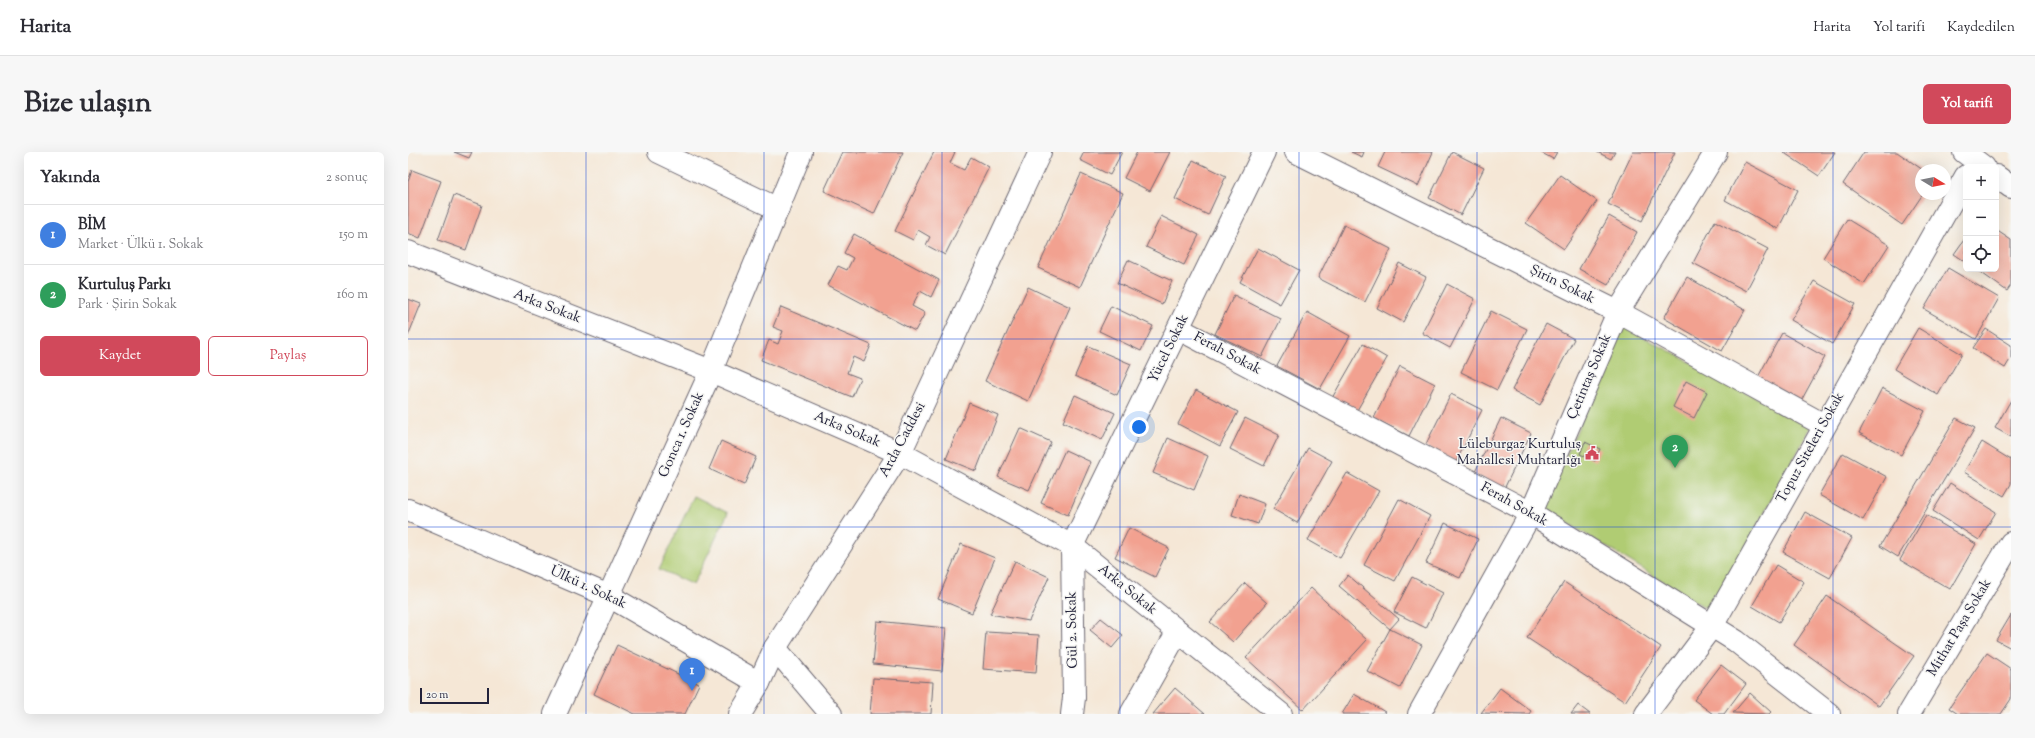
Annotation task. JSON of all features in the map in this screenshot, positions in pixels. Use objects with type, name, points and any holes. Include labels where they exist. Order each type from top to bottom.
[{"type":"street","points":[[659,152],[693,159],[778,209]]},
{"type":"street","name":"Gonca 1. Sokak","points":[[555,714],[711,371],[801,152]]},
{"type":"street","name":"Arda Caddesi","points":[[740,714],[759,683],[775,648],[900,453],[1040,152]]},
{"type":"street","name":"Yücel Sokak","points":[[1072,546],[1264,152]]},
{"type":"street","name":"Şirin Sokak","points":[[1296,152],[1618,312],[1824,425]]},
{"type":"street","name":"Çetintaş Sokak","points":[[1419,714],[1531,513],[1618,312],[1716,152]]},
{"type":"street","points":[[1999,178],[2011,187]]},
{"type":"street","name":"Topuz Siteleri Sokak","points":[[1646,714],[1712,626],[1963,180]]},
{"type":"street","name":"Arka Sokak","points":[[408,252],[711,371],[900,453],[1072,546],[1281,714]]},
{"type":"street","name":"Ferah Sokak","points":[[1179,329],[1531,513],[1736,641],[1829,714]]},
{"type":"street","name":"Ülkü 1. Sokak","points":[[408,510],[609,596],[759,683]]},
{"type":"street","name":"Mithat Paşa Sokak","points":[[1909,714],[2011,543]]},
{"type":"street","name":"Gül 2. Sokak","points":[[1072,546],[1074,698],[1072,714]]},
{"type":"street","points":[[1131,714],[1178,631]]},
{"type":"street","points":[[775,648],[831,714]]},
{"type":"green space","points":[[1623,326],[1811,427],[1711,611],[1543,508]]},
{"type":"green space","points":[[694,496],[728,513],[693,585],[659,569]]},
{"type":"building","points":[[454,152],[472,152],[469,158]]},
{"type":"building","points":[[842,152],[903,152],[874,214],[824,191]]},
{"type":"building","points":[[934,152],[955,152],[950,163],[964,170],[971,157],[989,167],[945,255],[926,245],[930,237],[918,230],[913,240],[895,231]]},
{"type":"building","points":[[1084,152],[1122,152],[1110,175],[1080,160]]},
{"type":"building","points":[[1137,152],[1170,152],[1150,191],[1124,178]]},
{"type":"building","points":[[1351,152],[1364,152],[1362,157]]},
{"type":"building","points":[[1385,152],[1433,152],[1418,186],[1378,167]]},
{"type":"building","points":[[1452,152],[1484,168],[1461,215],[1429,198]]},
{"type":"building","points":[[1540,152],[1557,152],[1553,159]]},
{"type":"building","points":[[1597,152],[1615,152],[1611,159]]},
{"type":"building","points":[[1633,152],[1675,152],[1642,221],[1608,204]]},
{"type":"building","points":[[1783,152],[1835,152],[1819,176]]},
{"type":"building","points":[[1864,152],[1897,152],[1915,164],[1915,200],[1919,200],[1902,225],[1843,184]]},
{"type":"building","points":[[1193,160],[1226,176],[1208,215],[1175,199]]},
{"type":"building","points":[[1745,162],[1798,190],[1778,229],[1725,200]]},
{"type":"building","points":[[412,170],[441,181],[420,238],[408,233],[408,182]]},
{"type":"building","points":[[1081,174],[1123,193],[1080,287],[1038,268]]},
{"type":"building","points":[[1560,175],[1597,201],[1564,249],[1526,223]]},
{"type":"building","points":[[454,195],[482,205],[466,250],[438,240]]},
{"type":"building","points":[[1161,216],[1199,235],[1184,265],[1146,247]]},
{"type":"building","points":[[1609,216],[1637,232],[1608,285],[1579,269]]},
{"type":"building","points":[[1847,219],[1889,245],[1864,284],[1823,258]]},
{"type":"building","points":[[1715,221],[1768,249],[1746,291],[1693,263]]},
{"type":"building","points":[[1344,225],[1391,249],[1365,302],[1318,278]]},
{"type":"building","points":[[1999,232],[2011,240],[2011,285],[2007,291],[1980,272],[1999,272]]},
{"type":"building","points":[[854,234],[939,280],[931,297],[920,291],[912,306],[925,313],[915,331],[828,285],[838,266],[847,270],[853,258],[844,253]]},
{"type":"building","points":[[1963,241],[1963,260],[1954,254]]},
{"type":"building","points":[[1258,248],[1299,270],[1280,304],[1240,282]]},
{"type":"building","points":[[1128,260],[1172,281],[1162,304],[1117,283]]},
{"type":"building","points":[[1399,263],[1426,277],[1403,322],[1377,308]]},
{"type":"building","points":[[1948,268],[1999,298],[1976,339],[1924,309]]},
{"type":"building","points":[[1687,277],[1745,310],[1722,351],[1664,318]]},
{"type":"building","points":[[1814,281],[1855,304],[1832,344],[1791,320]]},
{"type":"building","points":[[1447,284],[1475,299],[1450,348],[1422,333]]},
{"type":"building","points":[[1028,287],[1070,307],[1028,401],[985,381]]},
{"type":"building","points":[[1234,295],[1281,319],[1262,357],[1215,334]]},
{"type":"building","points":[[408,299],[421,304],[408,336]]},
{"type":"building","points":[[1111,306],[1153,326],[1141,351],[1099,331]]},
{"type":"building","points":[[781,307],[871,345],[864,362],[853,357],[847,373],[860,378],[852,397],[761,360],[769,340],[778,344],[783,331],[773,327]]},
{"type":"building","points":[[1491,311],[1527,329],[1497,390],[1461,372]]},
{"type":"building","points":[[1307,312],[1350,336],[1320,389],[1277,366]]},
{"type":"building","points":[[1546,324],[1574,339],[1540,405],[1512,390]]},
{"type":"building","points":[[1918,328],[1962,354],[1938,395],[1894,369]]},
{"type":"building","points":[[1986,329],[2011,345],[2011,358],[2005,368],[1973,348]]},
{"type":"building","points":[[1782,333],[1825,357],[1801,401],[1758,377]]},
{"type":"building","points":[[1363,344],[1387,358],[1356,412],[1332,398]]},
{"type":"building","points":[[1088,346],[1131,364],[1117,395],[1075,376]]},
{"type":"building","points":[[1400,366],[1435,384],[1409,436],[1374,418]]},
{"type":"building","points":[[1686,381],[1707,392],[1694,418],[1673,407]]},
{"type":"building","points":[[1882,388],[1925,411],[1901,455],[1859,433]]},
{"type":"building","points":[[1196,390],[1238,412],[1220,446],[1178,424]]},
{"type":"building","points":[[1451,394],[1482,410],[1456,462],[1425,446]]},
{"type":"building","points":[[1075,395],[1115,413],[1102,440],[1063,422]]},
{"type":"building","points":[[2011,400],[2011,437],[1995,428]]},
{"type":"building","points":[[969,403],[998,415],[976,471],[946,459]]},
{"type":"building","points":[[1245,418],[1279,435],[1264,466],[1230,449]]},
{"type":"building","points":[[1501,418],[1531,433],[1504,489],[1474,474]]},
{"type":"building","points":[[1956,418],[1975,428],[1898,557],[1880,546]]},
{"type":"building","points":[[1020,428],[1051,442],[1029,490],[998,477]]},
{"type":"building","points":[[1168,438],[1208,456],[1194,490],[1153,473]]},
{"type":"building","points":[[721,441],[756,457],[744,485],[709,469]]},
{"type":"building","points":[[1585,442],[1600,449],[1595,461],[1580,454]]},
{"type":"building","points":[[1982,442],[2011,460],[2011,484],[2004,496],[1964,472]]},
{"type":"building","points":[[1308,448],[1332,461],[1297,523],[1273,509]]},
{"type":"building","points":[[1065,450],[1091,462],[1068,515],[1041,503]]},
{"type":"building","points":[[1843,453],[1887,477],[1863,520],[1819,495]]},
{"type":"building","points":[[1347,473],[1379,491],[1340,558],[1308,540]]},
{"type":"building","points":[[1950,483],[1996,512],[1979,540],[1933,511]]},
{"type":"building","points":[[1239,494],[1265,504],[1258,524],[1232,515]]},
{"type":"building","points":[[1399,499],[1430,516],[1395,581],[1364,565]]},
{"type":"building","points":[[1805,512],[1852,538],[1830,578],[1783,552]]},
{"type":"building","points":[[1926,515],[1976,544],[1950,589],[1900,560]]},
{"type":"building","points":[[1445,523],[1478,539],[1460,578],[1426,563]]},
{"type":"building","points":[[1129,528],[1169,548],[1155,577],[1115,557]]},
{"type":"building","points":[[961,544],[995,558],[972,613],[938,599]]},
{"type":"building","points":[[1015,561],[1049,577],[1029,621],[990,614]]},
{"type":"building","points":[[1776,565],[1804,582],[1779,622],[1752,606]]},
{"type":"building","points":[[1348,575],[1399,619],[1390,629],[1339,586]]},
{"type":"building","points":[[1412,577],[1443,593],[1426,628],[1394,612]]},
{"type":"building","points":[[1564,582],[1661,647],[1625,702],[1527,638]]},
{"type":"building","points":[[1245,583],[1267,603],[1233,642],[1210,622]]},
{"type":"building","points":[[1311,588],[1367,640],[1303,710],[1246,658]]},
{"type":"building","points":[[1827,596],[1914,656],[1879,706],[1794,645]]},
{"type":"building","points":[[2011,615],[2011,648],[1996,640]]},
{"type":"building","points":[[1101,618],[1123,635],[1112,648],[1090,630]]},
{"type":"building","points":[[877,621],[946,628],[942,671],[873,664]]},
{"type":"building","points":[[1390,629],[1422,645],[1400,688],[1367,671]]},
{"type":"building","points":[[986,632],[1039,635],[1036,673],[983,669]]},
{"type":"building","points":[[617,645],[699,684],[685,714],[635,714],[594,694]]},
{"type":"building","points":[[1987,653],[2011,669],[2011,699],[2001,714],[1958,714],[1949,708]]},
{"type":"building","points":[[1721,665],[1746,684],[1724,714],[1713,714],[1694,700]]},
{"type":"building","points":[[873,678],[933,682],[931,714],[870,714]]},
{"type":"building","points":[[1175,688],[1205,714],[1153,714]]},
{"type":"building","points":[[1500,688],[1531,711],[1529,714],[1481,713]]},
{"type":"building","points":[[1750,693],[1771,712],[1769,714],[1733,713]]},
{"type":"building","points":[[1354,694],[1385,712],[1384,714],[1342,714]]},
{"type":"building","points":[[1578,705],[1590,714],[1571,714]]},
{"type":"place","name":"Lüleburgaz Kurtuluş Mahallesi Muhtarlığı","points":[[1592,453]]},
{"type":"place","name":"Kurtuluş Parkı","points":[[1675,468]]},
{"type":"place","name":"BİM","points":[[692,691]]}]
